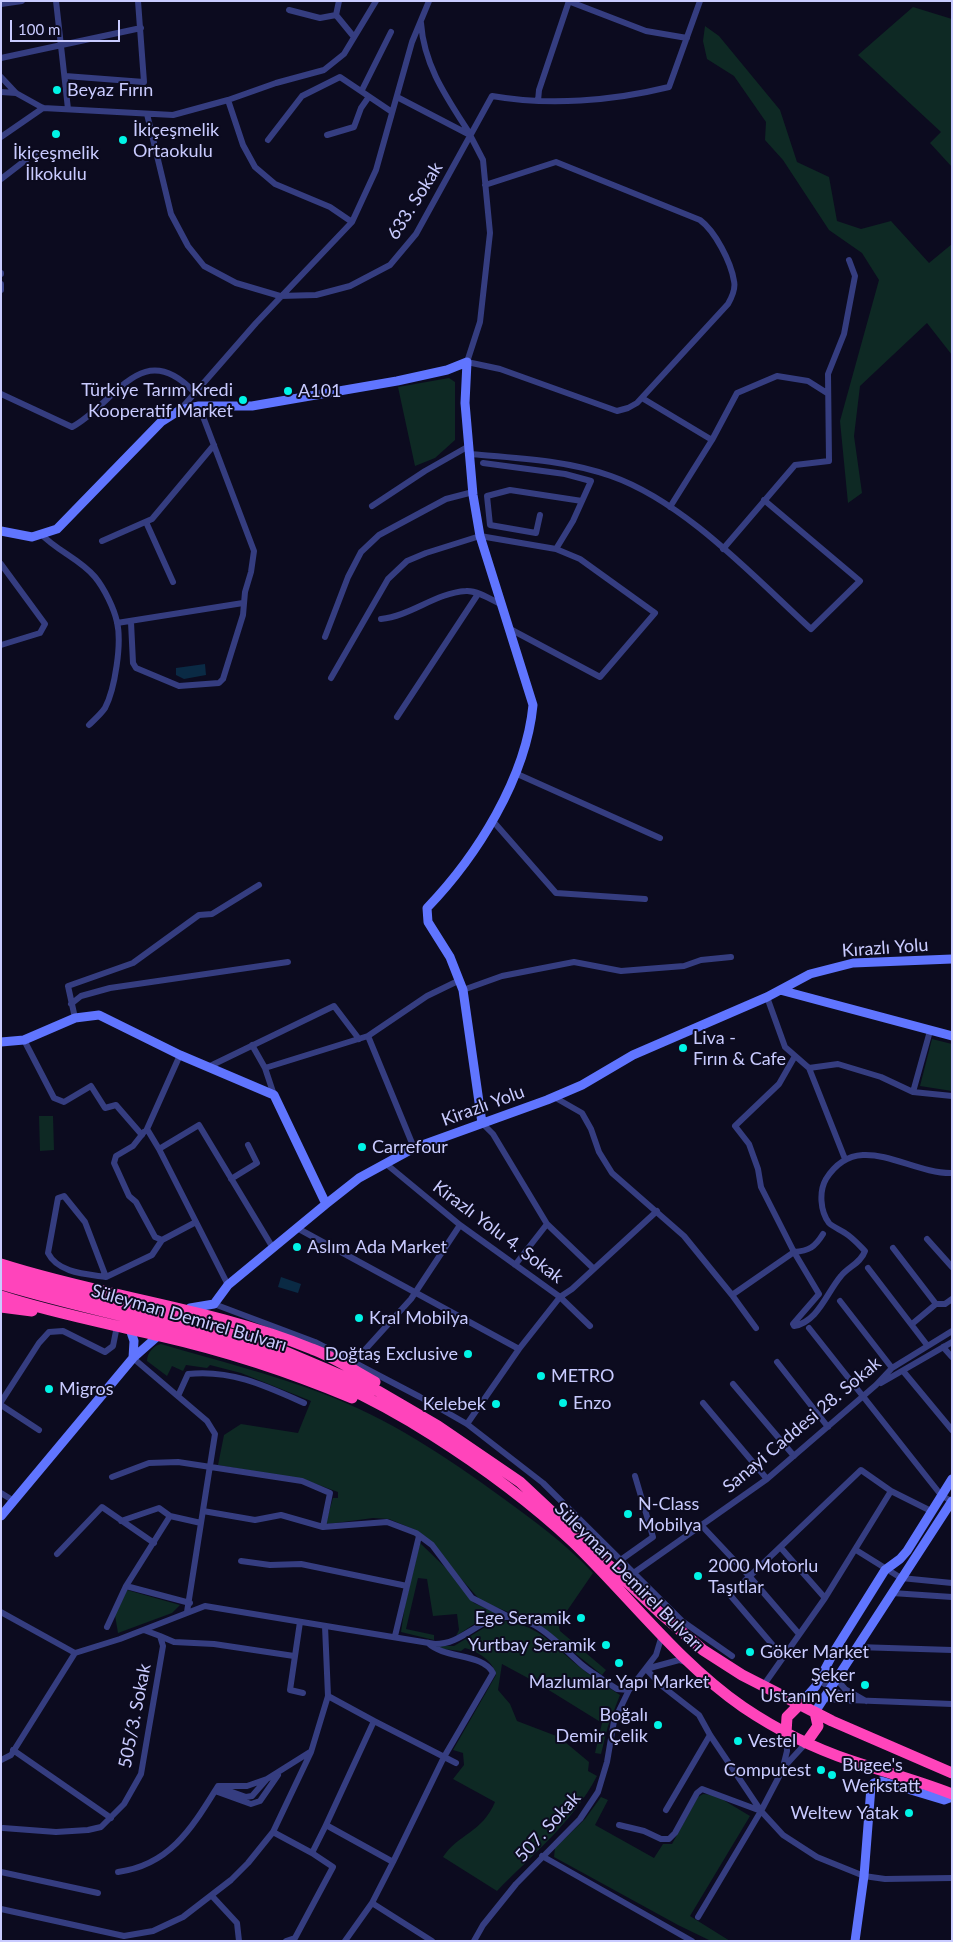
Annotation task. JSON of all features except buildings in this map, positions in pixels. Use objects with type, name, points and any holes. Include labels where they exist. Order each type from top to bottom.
[{"type":"highway","points":[[1,1264],[226,1320],[313,1349],[352,1365],[473,1441],[526,1480],[551,1516]]},
{"type":"highway","name":"Süleyman Demirel Bulvarı","points":[[1,1274],[200,1325],[272,1352],[343,1374],[407,1407],[479,1452],[520,1482],[662,1634],[694,1666],[730,1697],[786,1733],[806,1743],[849,1760],[952,1794]]},
{"type":"highway","name":"Süleyman Demirel Bulvarı","points":[[1,1284],[231,1344],[272,1352]]},
{"type":"highway","points":[[1,1296],[72,1316],[159,1335],[269,1367],[363,1403],[425,1436],[465,1462],[512,1498],[551,1516]]},
{"type":"highway","points":[[1,1307],[72,1316]]},
{"type":"highway","name":"Süleyman Demirel Bulvarı","points":[[551,1516],[614,1569],[703,1650],[762,1686],[879,1743],[952,1773]]},
{"type":"highway","points":[[786,1733],[787,1717],[800,1704]]},
{"type":"highway","points":[[806,1743],[818,1726],[815,1712]]},
{"type":"street","points":[[1,4],[22,1]]},
{"type":"street","points":[[56,1],[68,109]]},
{"type":"street","points":[[65,76],[144,82],[138,1]]},
{"type":"street","points":[[336,14],[339,1]]},
{"type":"street","points":[[1,77],[16,93],[43,108],[173,115],[324,70],[344,54],[376,1]]},
{"type":"street","points":[[180,410],[194,391],[280,296],[352,222],[376,170],[412,42],[430,1]]},
{"type":"street","points":[[538,102],[539,90],[569,1],[587,4],[646,31],[687,38]]},
{"type":"street","name":"633. Sokak","points":[[148,114],[171,214],[188,246],[204,266],[228,279],[280,296],[316,295],[341,288],[390,265],[416,234],[492,96],[538,102],[600,98],[669,87],[700,1]]},
{"type":"street","points":[[289,10],[320,18],[336,14]]},
{"type":"street","points":[[336,14],[354,37]]},
{"type":"street","points":[[420,23],[422,45],[432,71],[483,160],[490,233],[480,322],[467,362],[464,403],[473,492],[480,536],[533,705],[531,727],[515,773],[492,820],[472,854],[427,908],[428,922],[460,980],[463,990],[482,1123],[494,1134],[547,1224],[594,1269]]},
{"type":"street","points":[[1,58],[141,28]]},
{"type":"street","points":[[362,90],[391,32]]},
{"type":"street","points":[[268,140],[302,96],[340,77],[362,90],[368,98],[392,112]]},
{"type":"street","points":[[1,92],[16,93]]},
{"type":"street","points":[[397,96],[470,135]]},
{"type":"street","points":[[327,135],[354,127],[361,108],[368,98]]},
{"type":"street","points":[[228,100],[243,144],[255,166],[275,184],[330,206],[352,222]]},
{"type":"street","points":[[1,137],[43,108]]},
{"type":"street","points":[[1,179],[36,152]]},
{"type":"street","points":[[2,531],[32,537],[57,529],[161,422],[180,410],[199,406],[252,406],[397,381],[447,370],[467,362],[500,369],[617,411],[628,408],[642,398],[728,304],[733,295],[735,282],[716,236],[711,227],[700,220],[556,162],[485,185]]},
{"type":"street","points":[[723,549],[795,465],[829,461],[828,374],[844,334],[855,276],[849,260]]},
{"type":"street","points":[[1,284],[1,290]]},
{"type":"street","points":[[1,394],[72,427],[88,416],[134,376],[143,371],[151,370],[170,374],[184,382],[194,391]]},
{"type":"street","points":[[670,506],[712,440],[737,393],[777,376],[808,381],[827,393]]},
{"type":"street","points":[[642,398],[712,440]]},
{"type":"street","points":[[131,622],[132,663],[136,668],[179,686],[219,683],[224,677],[243,615],[253,562],[252,544],[199,406]]},
{"type":"street","points":[[102,540],[152,519],[214,445]]},
{"type":"street","points":[[372,506],[425,470],[469,450],[576,466],[611,476],[636,487],[670,506],[723,549],[811,629],[860,582],[764,500]]},
{"type":"street","points":[[483,463],[565,474],[591,481],[556,549]]},
{"type":"street","points":[[540,515],[536,533],[490,526],[487,496],[510,490],[582,501]]},
{"type":"street","points":[[325,637],[348,577],[361,552],[379,535],[446,499],[473,492]]},
{"type":"street","points":[[146,522],[173,582]]},
{"type":"street","points":[[41,534],[48,542],[78,561],[96,578],[113,609],[118,623],[113,688],[104,710],[89,725]]},
{"type":"street","points":[[331,678],[388,579],[397,569],[407,561],[426,553],[480,536],[556,549],[580,559],[656,613],[600,677],[510,629]]},
{"type":"street","points":[[1,564],[45,624],[40,633],[1,645]]},
{"type":"street","points":[[381,619],[396,618],[436,599],[467,591],[502,605]]},
{"type":"street","points":[[397,717],[478,594]]},
{"type":"street","points":[[118,623],[244,603]]},
{"type":"street","points":[[515,773],[660,838]]},
{"type":"street","points":[[492,820],[556,893],[645,899]]},
{"type":"street","points":[[74,1018],[68,986],[133,963],[199,915],[212,914],[259,885]]},
{"type":"street","points":[[463,990],[502,976],[574,962],[621,971],[684,966],[701,960],[731,957]]},
{"type":"street","name":"Kırazlı Yolu","points":[[767,997],[810,974],[853,963],[952,959]]},
{"type":"street","points":[[72,1004],[81,996],[110,988],[288,962]]},
{"type":"street","points":[[265,1068],[368,1036],[427,996],[460,980]]},
{"type":"street","points":[[780,990],[898,1020],[952,1036]]},
{"type":"street","points":[[767,997],[785,1047],[809,1068],[845,1159]]},
{"type":"street","name":"Kirazlı Yolu","points":[[214,1304],[228,1285],[359,1178],[414,1148],[554,1097],[582,1084],[633,1055],[767,997]]},
{"type":"street","points":[[208,1067],[334,1006],[360,1039]]},
{"type":"street","points":[[1,1042],[24,1040],[74,1018],[98,1015],[180,1055],[274,1095]]},
{"type":"street","points":[[913,1092],[930,1031]]},
{"type":"street","points":[[368,1036],[414,1148]]},
{"type":"street","points":[[24,1040],[54,1098],[64,1102],[92,1086],[105,1108],[116,1106],[142,1135]]},
{"type":"street","points":[[252,1045],[265,1068],[274,1095],[326,1204]]},
{"type":"street","points":[[162,1240],[155,1237],[136,1202],[129,1196],[114,1163],[116,1156],[133,1146],[147,1129],[180,1055]]},
{"type":"street","points":[[795,1056],[779,1084],[735,1126],[749,1144],[758,1170],[761,1187],[794,1252],[819,1294],[793,1324],[796,1326],[817,1310],[828,1298],[840,1276],[863,1257],[865,1251],[847,1234],[829,1223],[822,1204],[822,1187],[833,1168],[845,1159],[876,1154],[929,1172],[952,1173]]},
{"type":"street","points":[[809,1068],[838,1064],[881,1077],[913,1092],[952,1096]]},
{"type":"street","points":[[554,1097],[582,1113],[591,1129],[599,1152],[612,1173],[684,1236],[732,1294],[756,1328]]},
{"type":"street","points":[[159,1149],[199,1125],[273,1248]]},
{"type":"street","points":[[147,1129],[228,1285]]},
{"type":"street","points":[[231,1179],[257,1162],[248,1145]]},
{"type":"street","name":"Kirazlı Yolu 4. Sokak","points":[[385,1164],[460,1225],[560,1297],[590,1326]]},
{"type":"street","points":[[106,1277],[85,1222],[64,1196],[58,1198],[48,1253],[52,1260],[69,1270],[106,1277],[152,1255],[162,1240],[196,1222]]},
{"type":"street","points":[[467,1424],[519,1349],[560,1297],[594,1269],[657,1211]]},
{"type":"street","points":[[515,1265],[547,1224]]},
{"type":"street","points":[[352,1365],[413,1293],[460,1225]]},
{"type":"street","points":[[297,1228],[413,1293],[519,1349]]},
{"type":"street","points":[[732,1294],[794,1252],[806,1251],[817,1244],[823,1234]]},
{"type":"street","points":[[927,1239],[952,1268]]},
{"type":"street","points":[[893,1248],[936,1304]]},
{"type":"street","points":[[868,1268],[927,1345]]},
{"type":"street","points":[[912,1324],[936,1304],[944,1304],[952,1299]]},
{"type":"street","points":[[840,1301],[892,1368]]},
{"type":"street","points":[[214,1304],[217,1315],[226,1320]]},
{"type":"street","points":[[178,1309],[214,1304],[277,1326],[467,1424],[543,1483],[636,1572],[682,1621],[732,1656]]},
{"type":"street","points":[[39,1430],[1,1404],[39,1343],[49,1332],[63,1331],[105,1352],[113,1346],[117,1326]]},
{"type":"street","points":[[809,1328],[941,1495],[952,1501],[815,1712]]},
{"type":"street","points":[[130,1329],[134,1341],[132,1358]]},
{"type":"street","name":"Sanayi Caddesi 28. Sokak","points":[[627,1582],[636,1572],[767,1479],[863,1397],[892,1368],[952,1331]]},
{"type":"street","points":[[1,1516],[132,1358],[159,1335]]},
{"type":"street","points":[[876,1385],[952,1342]]},
{"type":"street","points":[[943,1347],[952,1357]]},
{"type":"street","points":[[132,1358],[207,1421],[215,1434],[190,1603],[187,1612]]},
{"type":"street","points":[[777,1362],[828,1427]]},
{"type":"street","points":[[178,1396],[188,1374],[210,1371],[264,1386],[304,1403]]},
{"type":"street","points":[[903,1371],[952,1430]]},
{"type":"street","points":[[732,1384],[794,1456]]},
{"type":"street","points":[[703,1403],[767,1479]]},
{"type":"street","points":[[112,1477],[149,1463],[178,1462],[302,1481],[330,1493],[323,1527]]},
{"type":"street","points":[[782,1656],[730,1594],[781,1548],[861,1470],[891,1491],[932,1512]]},
{"type":"street","points":[[614,1569],[622,1559],[653,1537],[635,1476]]},
{"type":"street","points":[[800,1704],[822,1676],[835,1650],[885,1570],[907,1551],[952,1479]]},
{"type":"street","points":[[762,1686],[825,1598],[891,1491]]},
{"type":"street","points":[[1,1493],[14,1501]]},
{"type":"street","points":[[57,1554],[102,1507],[154,1543]]},
{"type":"street","points":[[121,1521],[159,1508],[170,1516],[201,1523]]},
{"type":"street","points":[[204,1511],[255,1520],[280,1515],[323,1527],[387,1522],[419,1536],[432,1545],[472,1598],[508,1617],[537,1626],[606,1682],[617,1689],[629,1690]]},
{"type":"street","points":[[107,1627],[126,1586],[170,1516]]},
{"type":"street","points":[[702,1526],[750,1577],[799,1634]]},
{"type":"street","points":[[395,1636],[419,1536]]},
{"type":"street","points":[[781,1548],[825,1598]]},
{"type":"street","points":[[856,1550],[885,1570],[901,1578],[952,1582]]},
{"type":"street","points":[[240,1561],[270,1565],[301,1564],[407,1586]]},
{"type":"street","points":[[126,1586],[190,1603]]},
{"type":"street","points":[[892,1593],[952,1597]]},
{"type":"street","points":[[1,1760],[14,1750],[75,1653],[144,1630],[204,1606],[395,1636],[428,1644],[445,1644],[461,1638],[494,1619],[508,1617]]},
{"type":"street","points":[[1,1612],[75,1653]]},
{"type":"street","points":[[300,1622],[290,1690],[303,1692]]},
{"type":"street","points":[[1,1909],[124,1938],[153,1931],[183,1917],[212,1896],[248,1863],[274,1832],[311,1752],[328,1696],[325,1626]]},
{"type":"street","points":[[144,1630],[174,1642],[214,1644],[294,1656]]},
{"type":"street","name":"507. Sokak","points":[[474,1941],[483,1925],[542,1856],[580,1819],[598,1792],[607,1762],[614,1721],[629,1690],[656,1655],[662,1634]]},
{"type":"street","name":"505/3. Sokak","points":[[3,1828],[56,1832],[88,1830],[101,1827],[124,1804],[141,1774],[163,1646],[160,1636]]},
{"type":"street","points":[[345,1941],[372,1903],[444,1756],[493,1673],[490,1668],[481,1662],[435,1650],[428,1644]]},
{"type":"street","points":[[857,1647],[952,1650]]},
{"type":"street","points":[[694,1666],[679,1660],[646,1669],[662,1686],[695,1711],[761,1811],[783,1835],[817,1858],[864,1876],[884,1879],[952,1878]]},
{"type":"street","points":[[822,1676],[829,1674],[834,1684],[852,1702]]},
{"type":"street","points":[[822,1676],[823,1683],[834,1684],[867,1701]]},
{"type":"street","points":[[328,1696],[456,1763]]},
{"type":"street","points":[[823,1699],[852,1702],[952,1704]]},
{"type":"street","points":[[312,1853],[374,1721]]},
{"type":"street","points":[[784,1767],[787,1751],[786,1733]]},
{"type":"street","points":[[666,1810],[710,1735]]},
{"type":"street","points":[[698,1917],[761,1811],[784,1767],[806,1743]]},
{"type":"street","points":[[14,1750],[111,1818]]},
{"type":"street","points":[[216,1789],[247,1786],[267,1779],[311,1752]]},
{"type":"street","points":[[216,1789],[246,1802],[256,1802],[282,1770]]},
{"type":"street","points":[[216,1789],[246,1797],[252,1796],[267,1779]]},
{"type":"street","points":[[855,1941],[864,1876],[870,1787],[874,1783],[881,1781],[944,1800],[952,1797]]},
{"type":"street","points":[[118,1872],[132,1870],[151,1862],[176,1845],[193,1827],[216,1789]]},
{"type":"street","points":[[619,1825],[644,1831],[661,1839],[669,1839],[675,1833],[697,1793],[702,1789],[761,1811]]},
{"type":"street","points":[[326,1825],[393,1862]]},
{"type":"street","points":[[274,1832],[333,1867],[295,1938],[286,1941]]},
{"type":"street","points":[[542,1856],[682,1938],[692,1941]]},
{"type":"street","points":[[1,1872],[98,1892]]},
{"type":"street","points":[[212,1896],[237,1923],[239,1941]]},
{"type":"street","points":[[372,1903],[432,1941]]},
{"type":"green space","points":[[913,7],[952,19],[952,167],[930,143],[941,132],[858,55]]},
{"type":"green space","points":[[705,26],[719,36],[780,110],[797,162],[829,177],[837,221],[861,229],[891,221],[929,263],[952,244],[952,355],[927,323],[860,386],[854,436],[862,493],[848,503],[840,421],[879,280],[862,253],[829,230],[783,160],[765,140],[766,122],[734,76],[707,59],[703,41]]},
{"type":"green space","points":[[449,378],[455,382],[455,440],[435,458],[415,466],[398,387]]},
{"type":"green space","points":[[932,1039],[952,1044],[952,1091],[920,1086]]},
{"type":"green space","points":[[39,1116],[53,1116],[54,1150],[40,1151]]},
{"type":"green space","points":[[161,1344],[284,1380],[324,1394],[371,1414],[415,1439],[458,1467],[537,1523],[593,1573],[558,1624],[560,1631],[606,1670],[602,1675],[540,1625],[481,1601],[418,1531],[389,1519],[373,1518],[328,1524],[326,1522],[333,1498],[338,1498],[338,1492],[305,1480],[218,1465],[224,1435],[241,1424],[298,1433],[311,1401],[241,1373],[210,1365],[207,1368],[186,1365],[183,1371],[172,1366],[167,1376],[147,1361],[151,1350]]},
{"type":"green space","points":[[420,1543],[448,1570],[474,1603],[498,1614],[485,1617],[456,1636],[459,1630],[457,1614],[433,1616],[427,1579],[418,1578],[406,1629],[434,1635],[434,1640],[401,1632],[405,1605]]},
{"type":"green space","points":[[127,1590],[180,1605],[172,1613],[118,1633],[115,1615]]},
{"type":"green space","points":[[506,1621],[537,1632],[587,1672],[620,1695],[608,1726],[601,1754],[595,1753],[602,1723],[539,1684],[502,1664],[498,1690],[510,1704],[517,1721],[559,1737],[589,1762],[588,1771],[597,1776],[587,1793],[564,1823],[497,1891],[443,1857],[449,1849],[484,1820],[495,1802],[453,1779],[464,1765],[463,1753],[453,1750],[496,1675],[495,1670],[485,1658],[465,1648],[461,1651],[435,1648],[438,1646],[454,1646],[492,1623]]},
{"type":"green space","points":[[703,1794],[715,1795],[750,1816],[690,1916],[730,1941],[711,1941],[554,1857],[555,1848],[585,1819],[601,1797],[608,1800],[595,1825],[654,1858],[663,1844],[672,1844],[698,1797]]},
{"type":"water","points":[[205,664],[206,675],[184,679],[176,675],[176,668]]},
{"type":"water","points":[[281,1277],[301,1284],[298,1293],[278,1287]]},
{"type":"place","name":"Beyaz Fırın","points":[[57,90]]},
{"type":"place","name":"İkiçeşmelik İlkokulu","points":[[56,134]]},
{"type":"place","name":"İkiçeşmelik Ortaokulu","points":[[123,140]]},
{"type":"place","name":"A101","points":[[288,391]]},
{"type":"place","name":"Türkiye Tarım Kredi Kooperatif Market","points":[[243,400]]},
{"type":"place","name":"Liva - Fırın & Cafe","points":[[683,1048]]},
{"type":"place","name":"Carrefour","points":[[362,1147]]},
{"type":"place","name":"Aslım Ada Market","points":[[297,1247]]},
{"type":"place","name":"Kral Mobilya","points":[[359,1318]]},
{"type":"place","name":"Doğtaş Exclusive","points":[[468,1354]]},
{"type":"place","name":"METRO","points":[[541,1376]]},
{"type":"place","name":"Migros","points":[[49,1389]]},
{"type":"place","name":"Enzo","points":[[563,1403]]},
{"type":"place","name":"Kelebek","points":[[496,1404]]},
{"type":"place","name":"N-Class Mobilya","points":[[628,1514]]},
{"type":"place","name":"2000 Motorlu Taşıtlar","points":[[698,1576]]},
{"type":"place","name":"Ege Seramik","points":[[581,1618]]},
{"type":"place","name":"Yurtbay Seramik","points":[[606,1645]]},
{"type":"place","name":"Göker Market","points":[[750,1652]]},
{"type":"place","name":"Mazlumlar Yapı Market","points":[[619,1663]]},
{"type":"place","name":"Şeker Ustanın Yeri","points":[[865,1685]]},
{"type":"place","name":"Boğalı Demir Çelik","points":[[658,1725]]},
{"type":"place","name":"Vestel","points":[[738,1741]]},
{"type":"place","name":"Computest","points":[[821,1770]]},
{"type":"place","name":"Bugee's Werkstatt","points":[[832,1775]]},
{"type":"place","name":"Weltew Yatak","points":[[909,1813]]}]
